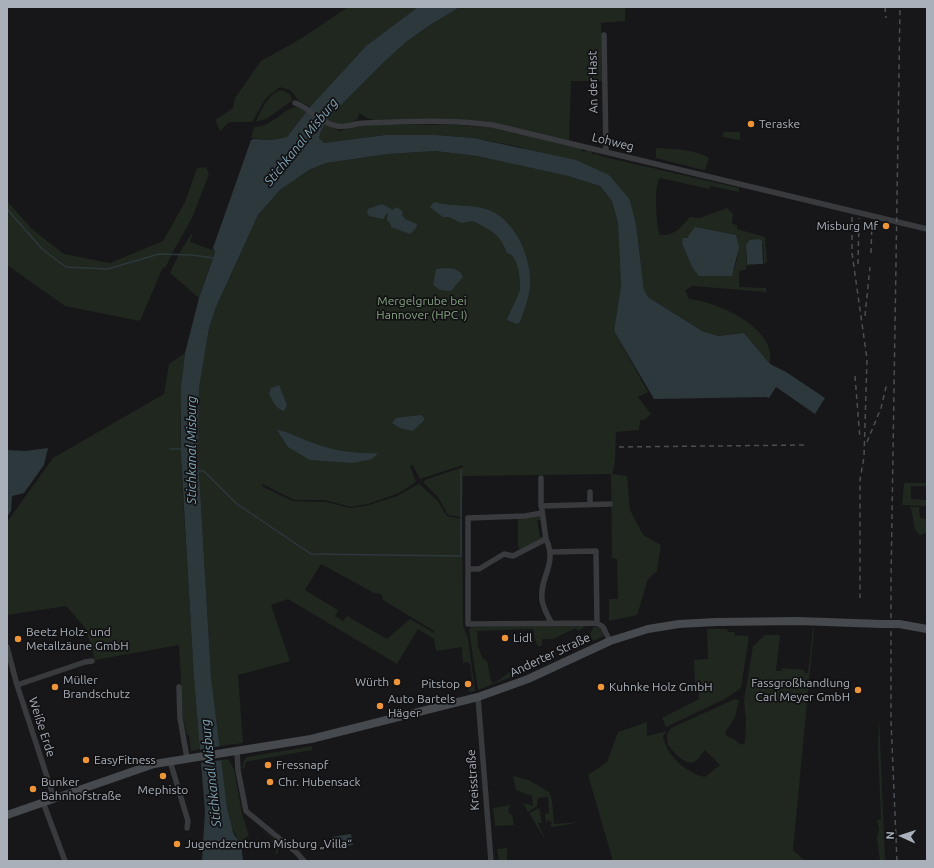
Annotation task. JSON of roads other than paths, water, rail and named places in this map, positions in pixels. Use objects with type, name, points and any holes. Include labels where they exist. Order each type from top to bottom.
[{"type":"main road","name":"Anderter Straße","points":[[7,815],[145,767],[170,761],[332,735],[478,697],[528,679],[610,641],[648,629],[695,623],[798,621],[900,624],[927,629]]},
{"type":"street","name":"An der Hast","points":[[604,35],[606,152]]},
{"type":"street","name":"Lohweg","points":[[295,103],[306,107],[329,124],[342,127],[361,123],[482,124],[518,131],[927,229]]},
{"type":"street","points":[[541,478],[541,506],[546,539],[551,552],[542,597],[543,606],[552,624]]},
{"type":"street","points":[[590,492],[590,504]]},
{"type":"street","points":[[541,506],[610,504]]},
{"type":"street","points":[[542,512],[525,516],[468,518],[468,624],[597,624],[603,627],[610,641]]},
{"type":"street","points":[[469,569],[480,569],[504,554],[513,556],[546,539]]},
{"type":"street","points":[[551,552],[596,551],[597,624]]},
{"type":"street","name":"Weiße Erde","points":[[7,647],[16,685],[54,798]]},
{"type":"street","name":"Weiße Erde","points":[[16,685],[85,662],[92,662]]},
{"type":"street","points":[[179,687],[180,718],[191,758]]},
{"type":"street","name":"Kreisstraße","points":[[478,697],[491,861]]},
{"type":"street","points":[[237,751],[238,770],[246,811],[298,853],[304,861]]},
{"type":"street","points":[[170,761],[188,821],[188,828]]},
{"type":"street","points":[[43,802],[65,861]]},
{"type":"water","name":"Stichkanal Misburg","points":[[418,7],[460,7],[430,25],[406,42],[327,119],[319,138],[324,143],[385,135],[435,135],[474,138],[576,160],[609,175],[630,200],[636,224],[644,290],[648,297],[702,331],[718,336],[744,333],[770,364],[786,372],[825,398],[815,414],[776,387],[769,398],[654,399],[614,331],[621,286],[618,223],[612,201],[600,186],[568,176],[477,156],[435,151],[388,154],[326,163],[309,170],[280,190],[258,215],[216,307],[209,328],[199,387],[198,455],[211,677],[227,809],[234,835],[241,843],[243,861],[202,861],[205,811],[194,678],[181,456],[181,387],[185,353],[199,298],[215,252],[213,248],[251,140],[272,140],[287,137],[310,107],[366,46]]},
{"type":"water","points":[[434,202],[473,206],[486,209],[505,221],[513,230],[520,240],[525,252],[530,275],[529,295],[520,322],[517,324],[507,320],[520,290],[518,268],[514,258],[511,254],[507,253],[498,236],[494,233],[473,221],[461,223],[449,217],[443,217],[430,207]]},
{"type":"water","points":[[382,204],[393,210],[397,207],[403,212],[402,215],[405,219],[417,224],[416,228],[410,234],[391,227],[391,224],[387,220],[388,212],[383,219],[369,216],[367,212],[368,209]]},
{"type":"water","points":[[695,227],[736,235],[739,247],[732,276],[699,276],[692,267],[682,243],[683,238],[687,238]]},
{"type":"water","points":[[759,239],[762,241],[763,264],[747,264],[746,245],[750,240]]},
{"type":"water","points":[[436,269],[456,269],[463,277],[451,291],[440,290],[433,285]]},
{"type":"water","points":[[279,385],[287,405],[284,411],[277,407],[269,394],[271,388]]},
{"type":"water","points":[[421,415],[425,419],[413,431],[400,428],[392,423],[396,418]]},
{"type":"water","points":[[277,430],[321,446],[337,450],[378,453],[372,459],[353,463],[310,460],[288,447]]},
{"type":"water","points":[[48,448],[44,465],[24,493],[12,496],[11,511],[7,517],[7,450],[25,451]]},
{"type":"water","points":[[351,834],[353,845],[334,848],[332,837]]},
{"type":"waterway","points":[[7,209],[42,249],[66,267],[108,269],[159,254],[192,255],[214,258]]},
{"type":"waterway","name":"Stichkanal Misburg","points":[[170,449],[181,449]]},
{"type":"waterway","name":"Stichkanal Misburg","points":[[198,471],[204,471],[237,504],[311,554],[461,556],[461,470]]},
{"type":"railway","points":[[885,7],[886,18]]},
{"type":"railway","points":[[897,861],[891,721],[891,581],[900,7]]},
{"type":"railway","points":[[852,217],[852,253],[867,359],[864,457],[860,480],[860,598]]},
{"type":"railway","points":[[858,264],[859,218]]},
{"type":"railway","points":[[871,253],[872,221]]},
{"type":"railway","points":[[865,316],[870,267]]},
{"type":"railway","points":[[855,376],[860,439]]},
{"type":"railway","points":[[867,442],[881,408],[887,383]]},
{"type":"railway","points":[[619,447],[804,445]]},
{"type":"place","name":"Teraske","points":[[751,124]]},
{"type":"place","name":"Misburg Mf","points":[[886,226]]},
{"type":"place","name":"Lidl","points":[[505,638]]},
{"type":"place","name":"Beetz Holz- und Metallzäune GmbH","points":[[18,639]]},
{"type":"place","name":"Würth","points":[[397,682]]},
{"type":"place","name":"Pitstop","points":[[468,684]]},
{"type":"place","name":"Müller Brandschutz","points":[[55,687]]},
{"type":"place","name":"Kuhnke Holz GmbH","points":[[601,687]]},
{"type":"place","name":"Fassgroßhandlung Carl Meyer GmbH","points":[[858,690]]},
{"type":"place","name":"Auto Bartels Häger","points":[[380,706]]},
{"type":"place","name":"EasyFitness","points":[[86,760]]},
{"type":"place","name":"Fressnapf","points":[[268,765]]},
{"type":"place","name":"Mephisto","points":[[163,776]]},
{"type":"place","name":"Chr. Hubensack","points":[[270,782]]},
{"type":"place","name":"Bunker Bahnhofstraße","points":[[33,789]]},
{"type":"place","name":"Jugendzentrum Misburg „Villa“","points":[[177,844]]},
{"type":"park label","name":"Mergelgrube bei Hannover (HPC I)","points":[[422,308]]}]
